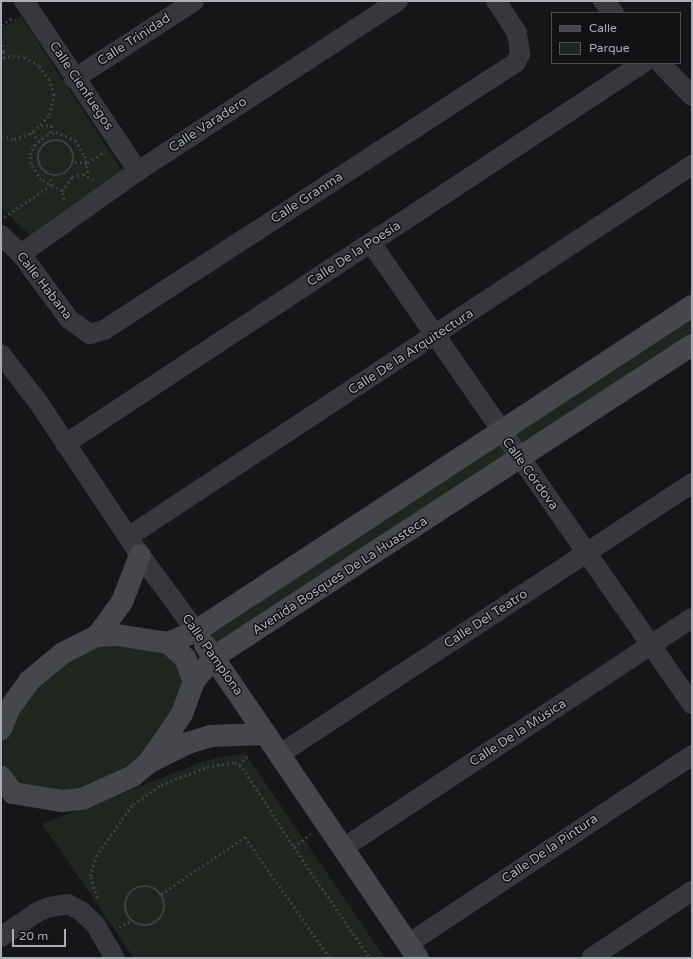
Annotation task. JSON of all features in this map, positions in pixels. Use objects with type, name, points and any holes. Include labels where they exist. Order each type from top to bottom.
[{"type":"street","name":"Calle Cienfuegos","points":[[24,1],[74,79],[138,171]]},
{"type":"street","name":"Calle Trinidad","points":[[74,79],[194,1]]},
{"type":"street","name":"Calle Varadero","points":[[20,254],[138,171],[398,1]]},
{"type":"street","name":"Calle Granma","points":[[90,334],[104,330],[508,68],[520,54],[517,33],[496,1]]},
{"type":"street","points":[[604,1],[613,12]]},
{"type":"street","name":"Calle De la Poesía","points":[[65,444],[641,64]]},
{"type":"street","points":[[661,64],[692,96]]},
{"type":"street","name":"Calle De la Arquitectura","points":[[134,546],[437,335],[692,165]]},
{"type":"street","name":"Calle Habana","points":[[4,222],[20,254],[70,319],[90,334]]},
{"type":"street","name":"Calle Córdova","points":[[371,243],[437,335],[499,431],[692,704]]},
{"type":"street","points":[[168,644],[196,631],[499,431],[692,306]]},
{"type":"street","name":"Avenida Bosques De La Huasteca","points":[[5,790],[62,801],[82,799],[124,782],[147,764],[182,714],[194,681],[214,657],[520,459],[692,344]]},
{"type":"street","name":"Calle Pamplona","points":[[1,354],[38,402],[134,546],[214,657],[413,951]]},
{"type":"street","name":"Calle Del Teatro","points":[[280,754],[692,483]]},
{"type":"street","points":[[97,636],[122,602],[134,546]]},
{"type":"street","name":"Calle De la Música","points":[[343,848],[692,618]]},
{"type":"street","points":[[1,729],[9,709],[37,673],[63,653],[97,636],[117,635],[168,644],[185,658],[194,681]]},
{"type":"street","points":[[147,764],[188,743],[212,736],[266,734]]},
{"type":"street","name":"Calle De la Pintura","points":[[413,951],[692,755]]},
{"type":"street","points":[[591,958],[692,891]]},
{"type":"street","points":[[1,937],[39,912],[50,907],[68,904],[81,910],[95,924],[116,958]]},
{"type":"path","points":[[1,40],[4,46],[2,59],[15,56],[32,61],[39,66],[49,80],[54,95],[49,115],[41,125],[32,132],[14,139],[1,136]]},
{"type":"path","points":[[41,125],[52,126],[50,134]]},
{"type":"path","points":[[32,132],[39,141]]},
{"type":"path","points":[[62,191],[50,186],[34,172],[31,164],[30,155],[39,141],[50,134],[56,132],[75,140],[88,163],[89,177]]},
{"type":"path","points":[[44,138],[46,143],[38,158],[41,169],[51,176],[63,176],[69,172],[74,162],[73,150],[64,141],[46,143]]},
{"type":"path","points":[[74,162],[88,163],[105,150]]},
{"type":"path","points":[[62,191],[72,177],[83,174],[99,184]]},
{"type":"path","points":[[4,222],[50,186],[51,176]]},
{"type":"path","points":[[62,191],[66,206]]},
{"type":"path","points":[[99,901],[95,896],[90,876],[96,856],[133,804],[161,785],[207,767],[236,762],[243,768],[290,841],[370,958]]},
{"type":"path","points":[[162,894],[245,837],[330,958]]},
{"type":"path","points":[[151,887],[162,894],[166,907],[161,920],[150,926],[143,927],[131,921],[125,909],[125,902],[132,891],[137,888],[151,887]]},
{"type":"path","points":[[116,922],[123,933]]},
{"type":"green space","points":[[21,16],[125,175],[34,239],[2,208],[1,203],[1,29]]},
{"type":"green space","points":[[692,295],[692,354],[217,655],[192,622]]},
{"type":"green space","points":[[161,642],[190,669],[173,714],[135,773],[85,795],[13,787],[1,769],[1,737],[17,697],[71,649]]},
{"type":"green space","points":[[245,753],[385,958],[134,958],[42,824],[208,760]]}]
